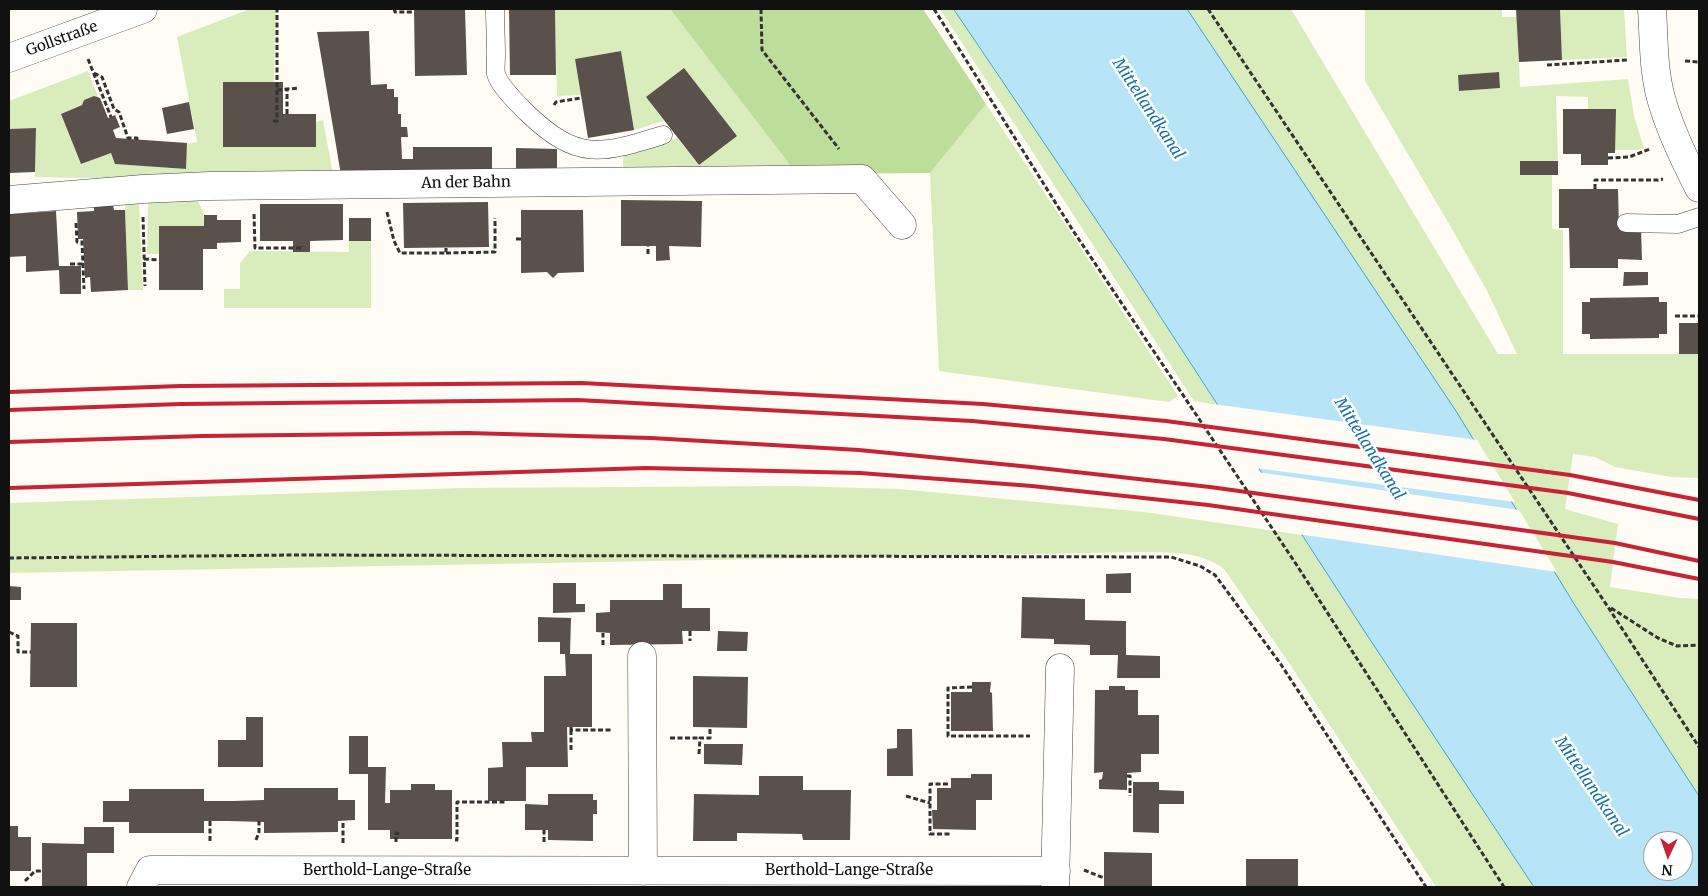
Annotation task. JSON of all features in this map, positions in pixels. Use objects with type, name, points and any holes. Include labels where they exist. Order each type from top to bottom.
[{"type":"street","name":"Gollstraße","points":[[9,58],[143,9]]},
{"type":"street","points":[[1652,9],[1655,59],[1661,98],[1694,178]]},
{"type":"street","name":"An der Bahn","points":[[9,200],[142,188],[229,185],[862,179]]},
{"type":"street","points":[[862,179],[902,225]]},
{"type":"street","points":[[642,656],[643,871]]},
{"type":"street","points":[[1060,668],[1059,736],[1064,876]]},
{"type":"street","name":"Berthold-Lange-Straße","points":[[141,887],[150,870],[643,871],[1064,876]]},
{"type":"lane","points":[[495,9],[496,74],[511,97],[538,124],[556,138],[571,146],[595,151],[625,147],[663,135]]},
{"type":"lane","points":[[1626,223],[1678,224],[1699,217]]},
{"type":"path","points":[[273,121],[277,121],[277,9]]},
{"type":"path","points":[[394,9],[395,12],[414,12]]},
{"type":"path","points":[[761,9],[762,50],[862,179]]},
{"type":"path","points":[[934,9],[1072,229],[1296,564],[1504,887]]},
{"type":"path","points":[[1208,9],[1608,607],[1699,747]]},
{"type":"path","points":[[88,58],[111,117]]},
{"type":"path","points":[[1547,64],[1655,59]]},
{"type":"path","points":[[1688,61],[1699,62]]},
{"type":"path","points":[[94,74],[102,77],[114,109],[118,112],[128,138],[137,138],[137,140]]},
{"type":"path","points":[[277,90],[299,88]]},
{"type":"path","points":[[287,89],[287,114]]},
{"type":"path","points":[[1608,158],[1629,157],[1645,151]]},
{"type":"path","points":[[1595,188],[1595,180],[1694,178]]},
{"type":"path","points":[[386,210],[394,241],[400,253],[495,252],[495,218]]},
{"type":"path","points":[[253,211],[255,248],[302,248],[302,246]]},
{"type":"path","points":[[143,212],[145,286]]},
{"type":"path","points":[[76,216],[77,242],[82,242],[84,289]]},
{"type":"path","points":[[516,239],[521,239]]},
{"type":"path","points":[[648,246],[648,254]]},
{"type":"path","points":[[446,248],[446,253]]},
{"type":"path","points":[[144,259],[159,260]]},
{"type":"path","points":[[70,264],[83,264]]},
{"type":"path","points":[[1675,316],[1699,316]]},
{"type":"path","points":[[9,558],[292,555],[1171,556],[1200,566],[1215,575],[1280,663],[1426,887]]},
{"type":"path","points":[[1608,607],[1658,638],[1677,646],[1699,645]]},
{"type":"path","points":[[690,631],[690,641]]},
{"type":"path","points":[[9,632],[18,636],[18,652],[30,652]]},
{"type":"path","points":[[603,633],[603,645]]},
{"type":"path","points":[[972,688],[948,688],[948,736],[1059,736]]},
{"type":"path","points":[[571,750],[571,728],[618,730]]},
{"type":"path","points":[[700,754],[700,738],[710,738],[710,728]]},
{"type":"path","points":[[1127,776],[1130,776],[1130,796]]},
{"type":"path","points":[[948,784],[930,784],[930,834],[951,834]]},
{"type":"path","points":[[906,796],[930,803]]},
{"type":"path","points":[[448,840],[457,840],[457,802],[507,802]]},
{"type":"path","points":[[343,821],[343,845]]},
{"type":"path","points":[[396,840],[404,840]]},
{"type":"path","points":[[25,881],[35,871],[42,871]]},
{"type":"path","points":[[1064,876],[1104,878]]},
{"type":"green space","points":[[250,9],[276,9],[274,82],[223,82],[223,147],[315,147],[316,122],[323,120],[333,174],[86,178],[35,177],[36,128],[9,129],[9,101],[88,71],[99,99],[94,96],[84,100],[82,105],[61,114],[81,164],[111,153],[115,164],[185,169],[187,144],[197,142],[177,37]]},
{"type":"green space","points":[[555,9],[670,9],[797,174],[623,175],[623,155],[648,149],[677,138],[699,165],[736,136],[646,97],[664,121],[634,130],[621,51],[575,59],[581,95],[557,96]]},
{"type":"green space","points":[[670,9],[923,9],[986,104],[930,173],[797,174]]},
{"type":"green space","points":[[940,9],[954,9],[1132,273],[1217,405],[1194,401]]},
{"type":"green space","points":[[1187,9],[1291,9],[1498,354],[1517,354],[1486,289],[1365,81],[1365,9],[1502,9],[1502,17],[1517,17],[1520,87],[1628,79],[1634,116],[1644,148],[1637,150],[1615,150],[1615,109],[1588,109],[1588,97],[1556,96],[1558,161],[1520,161],[1520,175],[1552,175],[1552,229],[1563,230],[1563,354],[1699,354],[1699,478],[1671,477],[1615,467],[1595,457],[1573,454],[1565,509],[1618,524],[1610,587],[1680,598],[1699,599],[1699,796],[1576,607],[1456,411]],"holes":[[[1499,72],[1500,88],[1459,91],[1458,75]]]},
{"type":"green space","points":[[1560,9],[1624,9],[1627,57],[1562,60]]},
{"type":"green space","points":[[986,104],[1178,396],[1169,402],[939,371],[930,173]]},
{"type":"green space","points":[[196,198],[203,211],[204,226],[159,226],[159,254],[147,254],[148,202]]},
{"type":"green space","points":[[139,202],[143,290],[128,290],[125,204]]},
{"type":"green space","points":[[349,241],[371,241],[371,308],[224,308],[224,289],[240,289],[240,263],[250,251],[349,252]]},
{"type":"green space","points":[[791,486],[899,489],[1144,512],[1302,535],[1534,887],[1436,887],[1287,660],[1224,569],[1204,558],[1172,553],[1138,552],[9,573],[9,503],[463,488]]},
{"type":"water","name":"Mittellandkanal","points":[[954,9],[1187,9],[1456,411],[1576,607],[1699,796],[1699,887],[1534,887],[1367,635],[1132,273]]},
{"type":"pier","points":[[1213,404],[1477,440],[1515,502],[1255,468]]},
{"type":"pier","points":[[1257,472],[1519,510],[1557,572],[1298,534]]},
{"type":"building","points":[[414,9],[465,9],[467,75],[415,76]]},
{"type":"building","points":[[509,9],[555,9],[556,75],[510,75]]},
{"type":"building","points":[[1516,9],[1560,9],[1562,60],[1519,62]]},
{"type":"building","points":[[369,31],[371,85],[387,84],[387,89],[394,89],[394,97],[398,97],[398,114],[401,114],[401,127],[407,127],[408,137],[401,137],[402,159],[413,159],[413,147],[492,147],[492,173],[341,175],[317,32]]},
{"type":"building","points":[[621,51],[634,130],[588,138],[575,59]]},
{"type":"building","points":[[684,68],[737,136],[699,165],[646,97]]},
{"type":"building","points":[[1499,72],[1500,88],[1459,91],[1458,75]]},
{"type":"building","points":[[223,82],[283,82],[283,114],[316,114],[316,147],[223,147]]},
{"type":"building","points":[[94,96],[100,98],[108,118],[115,115],[120,127],[113,130],[116,138],[187,143],[186,169],[115,164],[111,153],[81,164],[61,114],[82,105],[84,100]]},
{"type":"building","points":[[189,102],[194,129],[167,134],[162,108]]},
{"type":"building","points":[[1563,109],[1616,109],[1615,153],[1608,153],[1608,165],[1581,165],[1581,154],[1563,154]]},
{"type":"building","points":[[36,128],[35,172],[9,173],[9,129]]},
{"type":"building","points":[[516,148],[557,149],[557,175],[516,175]]},
{"type":"building","points":[[1520,161],[1558,161],[1558,175],[1520,175]]},
{"type":"building","points":[[1559,189],[1618,189],[1619,228],[1641,228],[1642,260],[1618,259],[1618,268],[1570,268],[1569,228],[1559,228]]},
{"type":"building","points":[[621,200],[702,201],[701,247],[669,246],[670,260],[656,261],[656,246],[621,246]]},
{"type":"building","points":[[488,202],[489,247],[404,248],[403,203]]},
{"type":"building","points":[[260,204],[343,204],[343,240],[310,241],[310,252],[293,252],[293,241],[260,241]]},
{"type":"building","points":[[113,205],[114,210],[125,210],[128,290],[91,292],[90,277],[85,278],[83,239],[78,239],[77,212],[94,211],[94,206]]},
{"type":"building","points":[[521,210],[583,210],[584,272],[558,273],[553,278],[547,272],[521,273]]},
{"type":"building","points":[[56,211],[59,266],[81,266],[81,294],[60,294],[59,270],[26,272],[26,256],[9,257],[9,214]]},
{"type":"building","points":[[204,215],[217,215],[217,220],[241,220],[241,242],[217,243],[217,249],[203,249],[203,290],[159,290],[159,226],[204,226]]},
{"type":"building","points":[[349,218],[371,218],[371,241],[349,241]]},
{"type":"building","points":[[1624,272],[1648,272],[1648,285],[1623,286]]},
{"type":"building","points":[[1659,297],[1659,302],[1667,302],[1667,334],[1659,334],[1659,338],[1590,339],[1590,334],[1582,334],[1582,302],[1590,302],[1590,298]]},
{"type":"building","points":[[1679,323],[1699,323],[1699,354],[1679,354]]},
{"type":"building","points":[[1131,573],[1131,593],[1106,593],[1106,574]]},
{"type":"building","points":[[553,583],[576,583],[576,604],[585,604],[585,612],[553,613]]},
{"type":"building","points":[[663,584],[682,584],[682,608],[710,608],[710,631],[682,631],[683,644],[610,645],[610,633],[596,632],[596,613],[610,612],[610,600],[663,600]]},
{"type":"building","points":[[9,586],[21,587],[21,600],[9,600]]},
{"type":"building","points":[[1022,597],[1085,599],[1085,620],[1126,621],[1126,655],[1160,656],[1160,678],[1117,678],[1118,655],[1090,655],[1090,645],[1054,644],[1054,639],[1021,638]]},
{"type":"building","points":[[538,617],[571,618],[570,654],[592,654],[592,727],[567,727],[568,767],[526,767],[526,801],[488,801],[488,768],[503,767],[502,742],[532,742],[531,732],[544,732],[544,676],[566,676],[565,654],[560,654],[560,642],[538,642]]},
{"type":"building","points":[[31,623],[77,623],[77,687],[30,687]]},
{"type":"building","points":[[718,631],[748,632],[747,651],[717,651]]},
{"type":"building","points":[[693,676],[748,677],[747,728],[693,727]]},
{"type":"building","points":[[972,682],[991,682],[993,731],[951,731],[951,692],[972,692]]},
{"type":"building","points":[[1109,686],[1125,686],[1125,690],[1138,690],[1138,715],[1159,715],[1159,754],[1141,754],[1141,772],[1127,773],[1127,790],[1099,789],[1099,780],[1102,779],[1103,772],[1094,773],[1095,690],[1109,690]]},
{"type":"building","points":[[246,717],[263,717],[263,767],[218,767],[218,740],[246,740]]},
{"type":"building","points":[[897,729],[912,729],[913,776],[887,776],[887,749],[897,748]]},
{"type":"building","points":[[349,736],[368,736],[368,767],[386,767],[385,803],[390,803],[390,790],[411,790],[411,784],[435,784],[435,790],[452,790],[452,839],[390,839],[390,830],[368,830],[368,774],[349,774]]},
{"type":"building","points":[[704,744],[743,744],[742,765],[704,764]]},
{"type":"building","points":[[971,774],[992,774],[992,800],[976,800],[976,830],[933,829],[932,810],[937,810],[937,788],[951,788],[951,778],[971,778]]},
{"type":"building","points":[[759,776],[803,776],[803,790],[851,790],[850,840],[803,840],[802,834],[737,833],[737,841],[693,841],[694,794],[759,795]]},
{"type":"building","points":[[1133,782],[1159,782],[1159,790],[1184,791],[1184,804],[1159,804],[1159,833],[1133,832]]},
{"type":"building","points":[[264,788],[338,788],[338,800],[355,800],[355,820],[338,821],[338,832],[264,833],[264,822],[204,821],[204,833],[129,833],[129,822],[103,822],[103,801],[129,801],[129,789],[204,789],[204,801],[233,801],[264,800]]},
{"type":"building","points":[[548,794],[593,794],[593,800],[597,800],[597,814],[593,814],[593,841],[548,840],[548,830],[525,830],[525,804],[548,805]]},
{"type":"building","points":[[9,826],[18,826],[18,837],[31,837],[31,871],[9,871]]},
{"type":"building","points":[[84,827],[114,827],[114,853],[87,853],[87,887],[42,887],[42,843],[84,844]]},
{"type":"building","points":[[1104,852],[1152,853],[1152,887],[1104,887]]},
{"type":"building","points":[[1246,859],[1298,859],[1298,887],[1246,887]]},
{"type":"railway","points":[[9,392],[181,386],[582,383],[983,404],[1166,421],[1570,475],[1699,500]]},
{"type":"railway","points":[[9,410],[181,404],[578,400],[972,421],[1164,439],[1568,493],[1699,519]]},
{"type":"railway","points":[[9,442],[202,436],[468,433],[651,438],[859,450],[1210,487],[1615,543],[1699,561]]},
{"type":"railway","points":[[9,488],[646,468],[860,473],[1032,486],[1208,505],[1613,562],[1699,579]]}]
